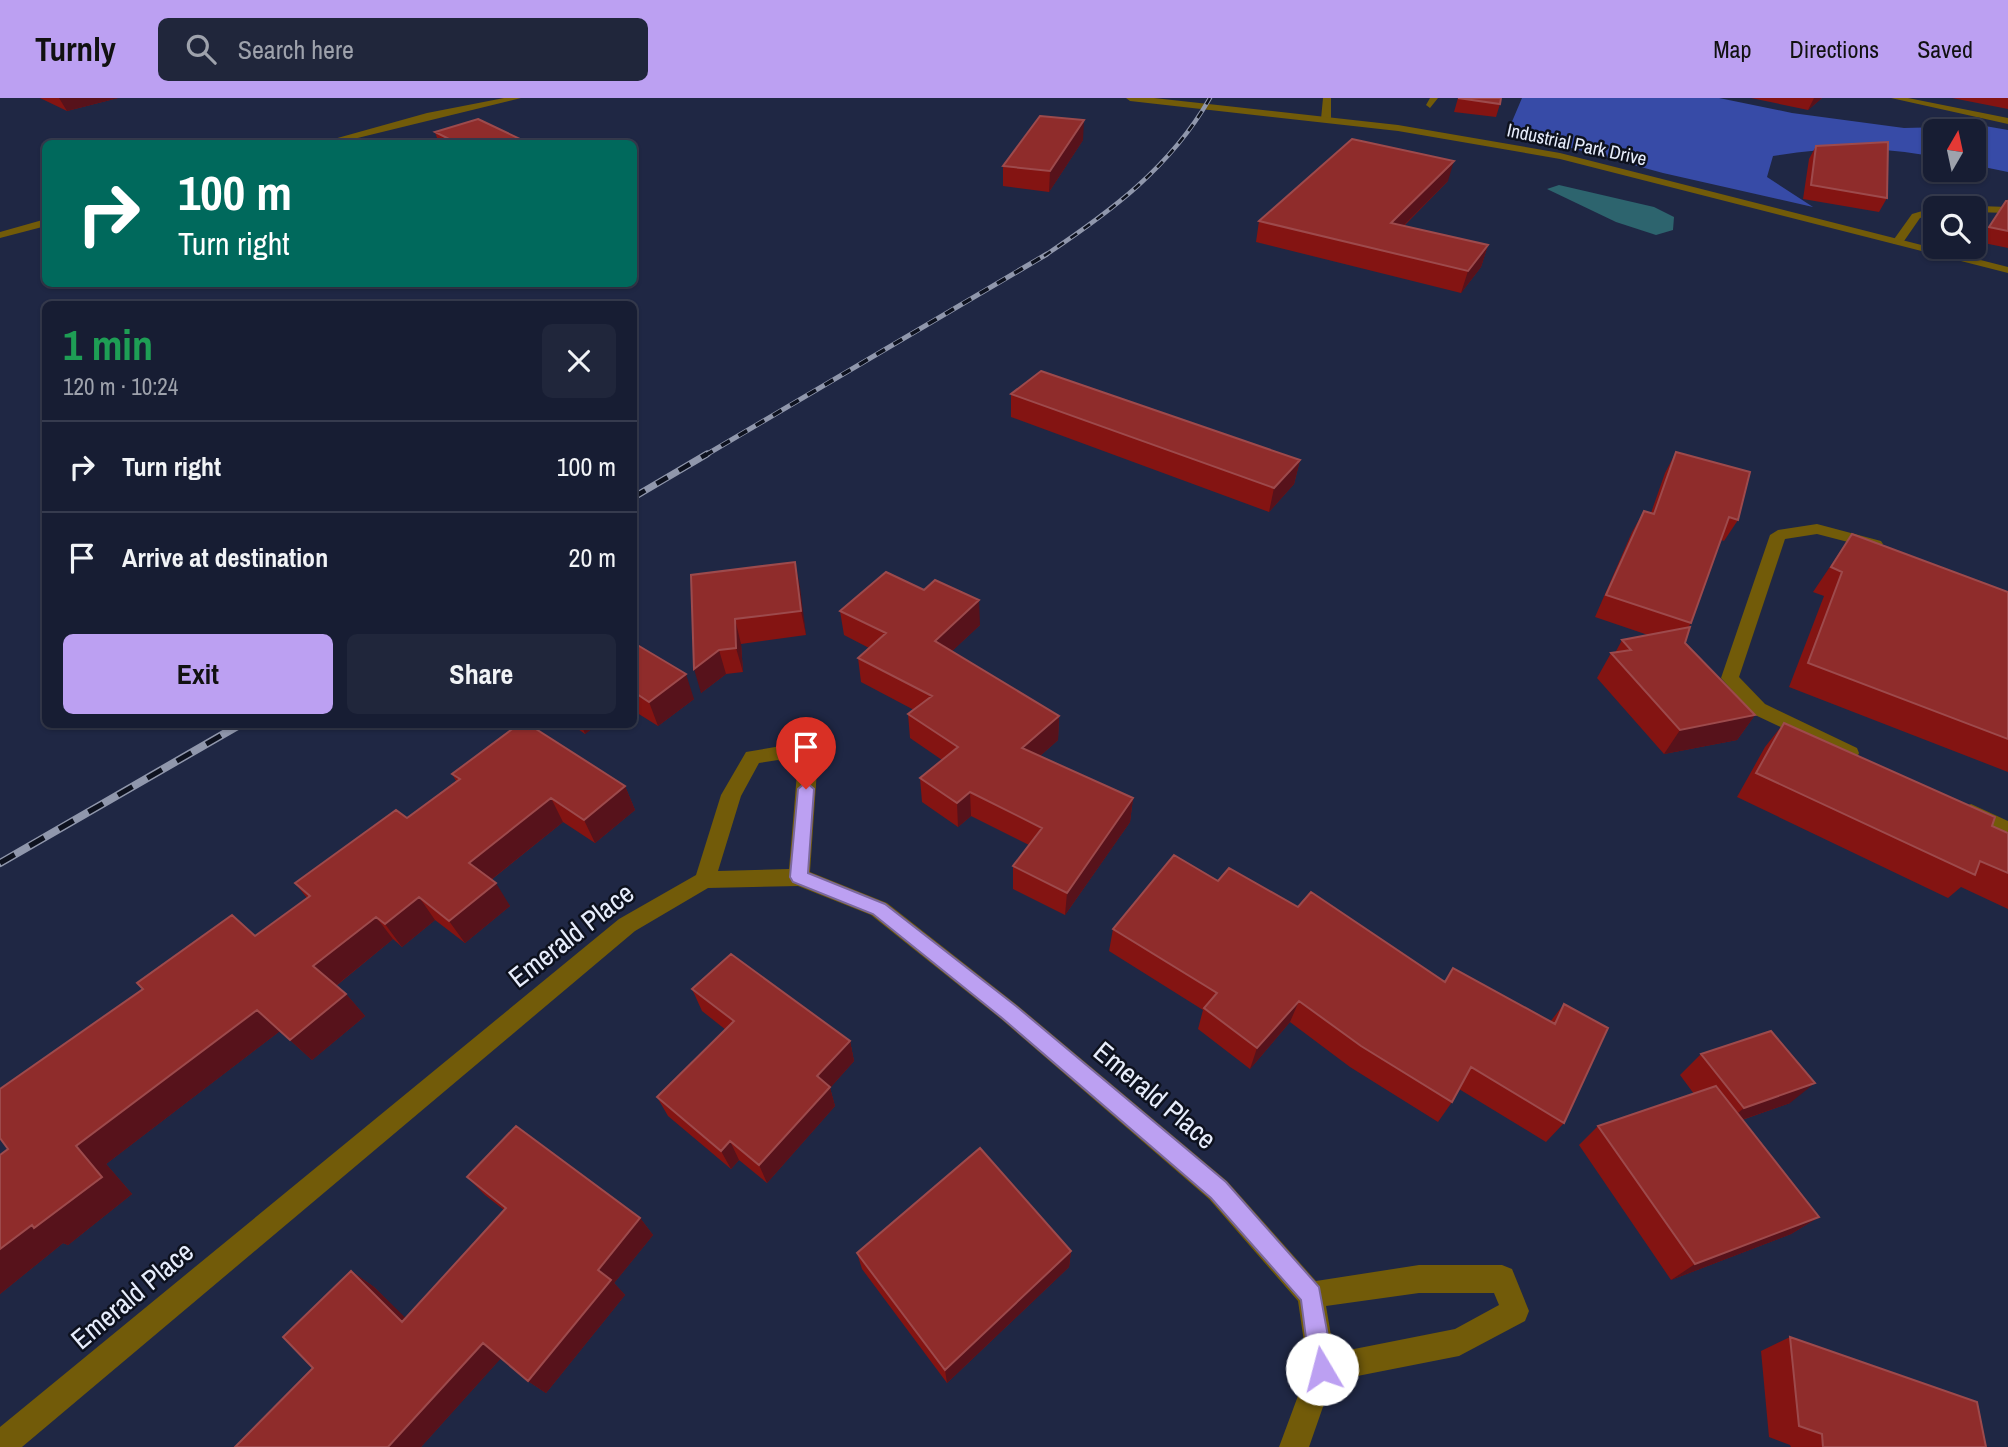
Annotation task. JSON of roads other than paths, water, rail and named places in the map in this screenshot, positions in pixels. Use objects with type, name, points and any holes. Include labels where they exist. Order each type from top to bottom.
[{"type":"street","points":[[335,140],[427,116],[517,98]]},
{"type":"street","name":"Industrial Park Drive","points":[[1130,98],[1326,119],[1475,140],[1560,156],[2008,270]]},
{"type":"street","points":[[1326,119],[1327,98]]},
{"type":"street","points":[[1895,98],[2008,121]]},
{"type":"street","points":[[1986,209],[2008,210]]},
{"type":"street","points":[[1898,242],[1916,216],[1923,214]]},
{"type":"street","points":[[0,235],[42,223]]},
{"type":"street","points":[[1871,763],[1759,709],[1730,678],[1749,628],[1778,535],[1816,529],[1897,551]]},
{"type":"street","points":[[705,880],[731,795],[753,757],[781,753],[807,770],[799,877]]},
{"type":"street","points":[[1958,806],[2008,830]]},
{"type":"street","name":"Emerald Place","points":[[0,1446],[627,925],[705,880],[799,877],[879,909],[1009,1012],[1218,1190],[1311,1295]]},
{"type":"street","points":[[1294,1447],[1322,1369],[1311,1295],[1419,1279],[1502,1279],[1515,1311],[1459,1342],[1322,1369]]},
{"type":"railway","points":[[1046,254],[1137,187],[1176,146],[1210,98]]},
{"type":"railway","points":[[704,456],[1046,254]]},
{"type":"railway","points":[[637,495],[707,454]]},
{"type":"railway","points":[[0,863],[234,728]]}]
